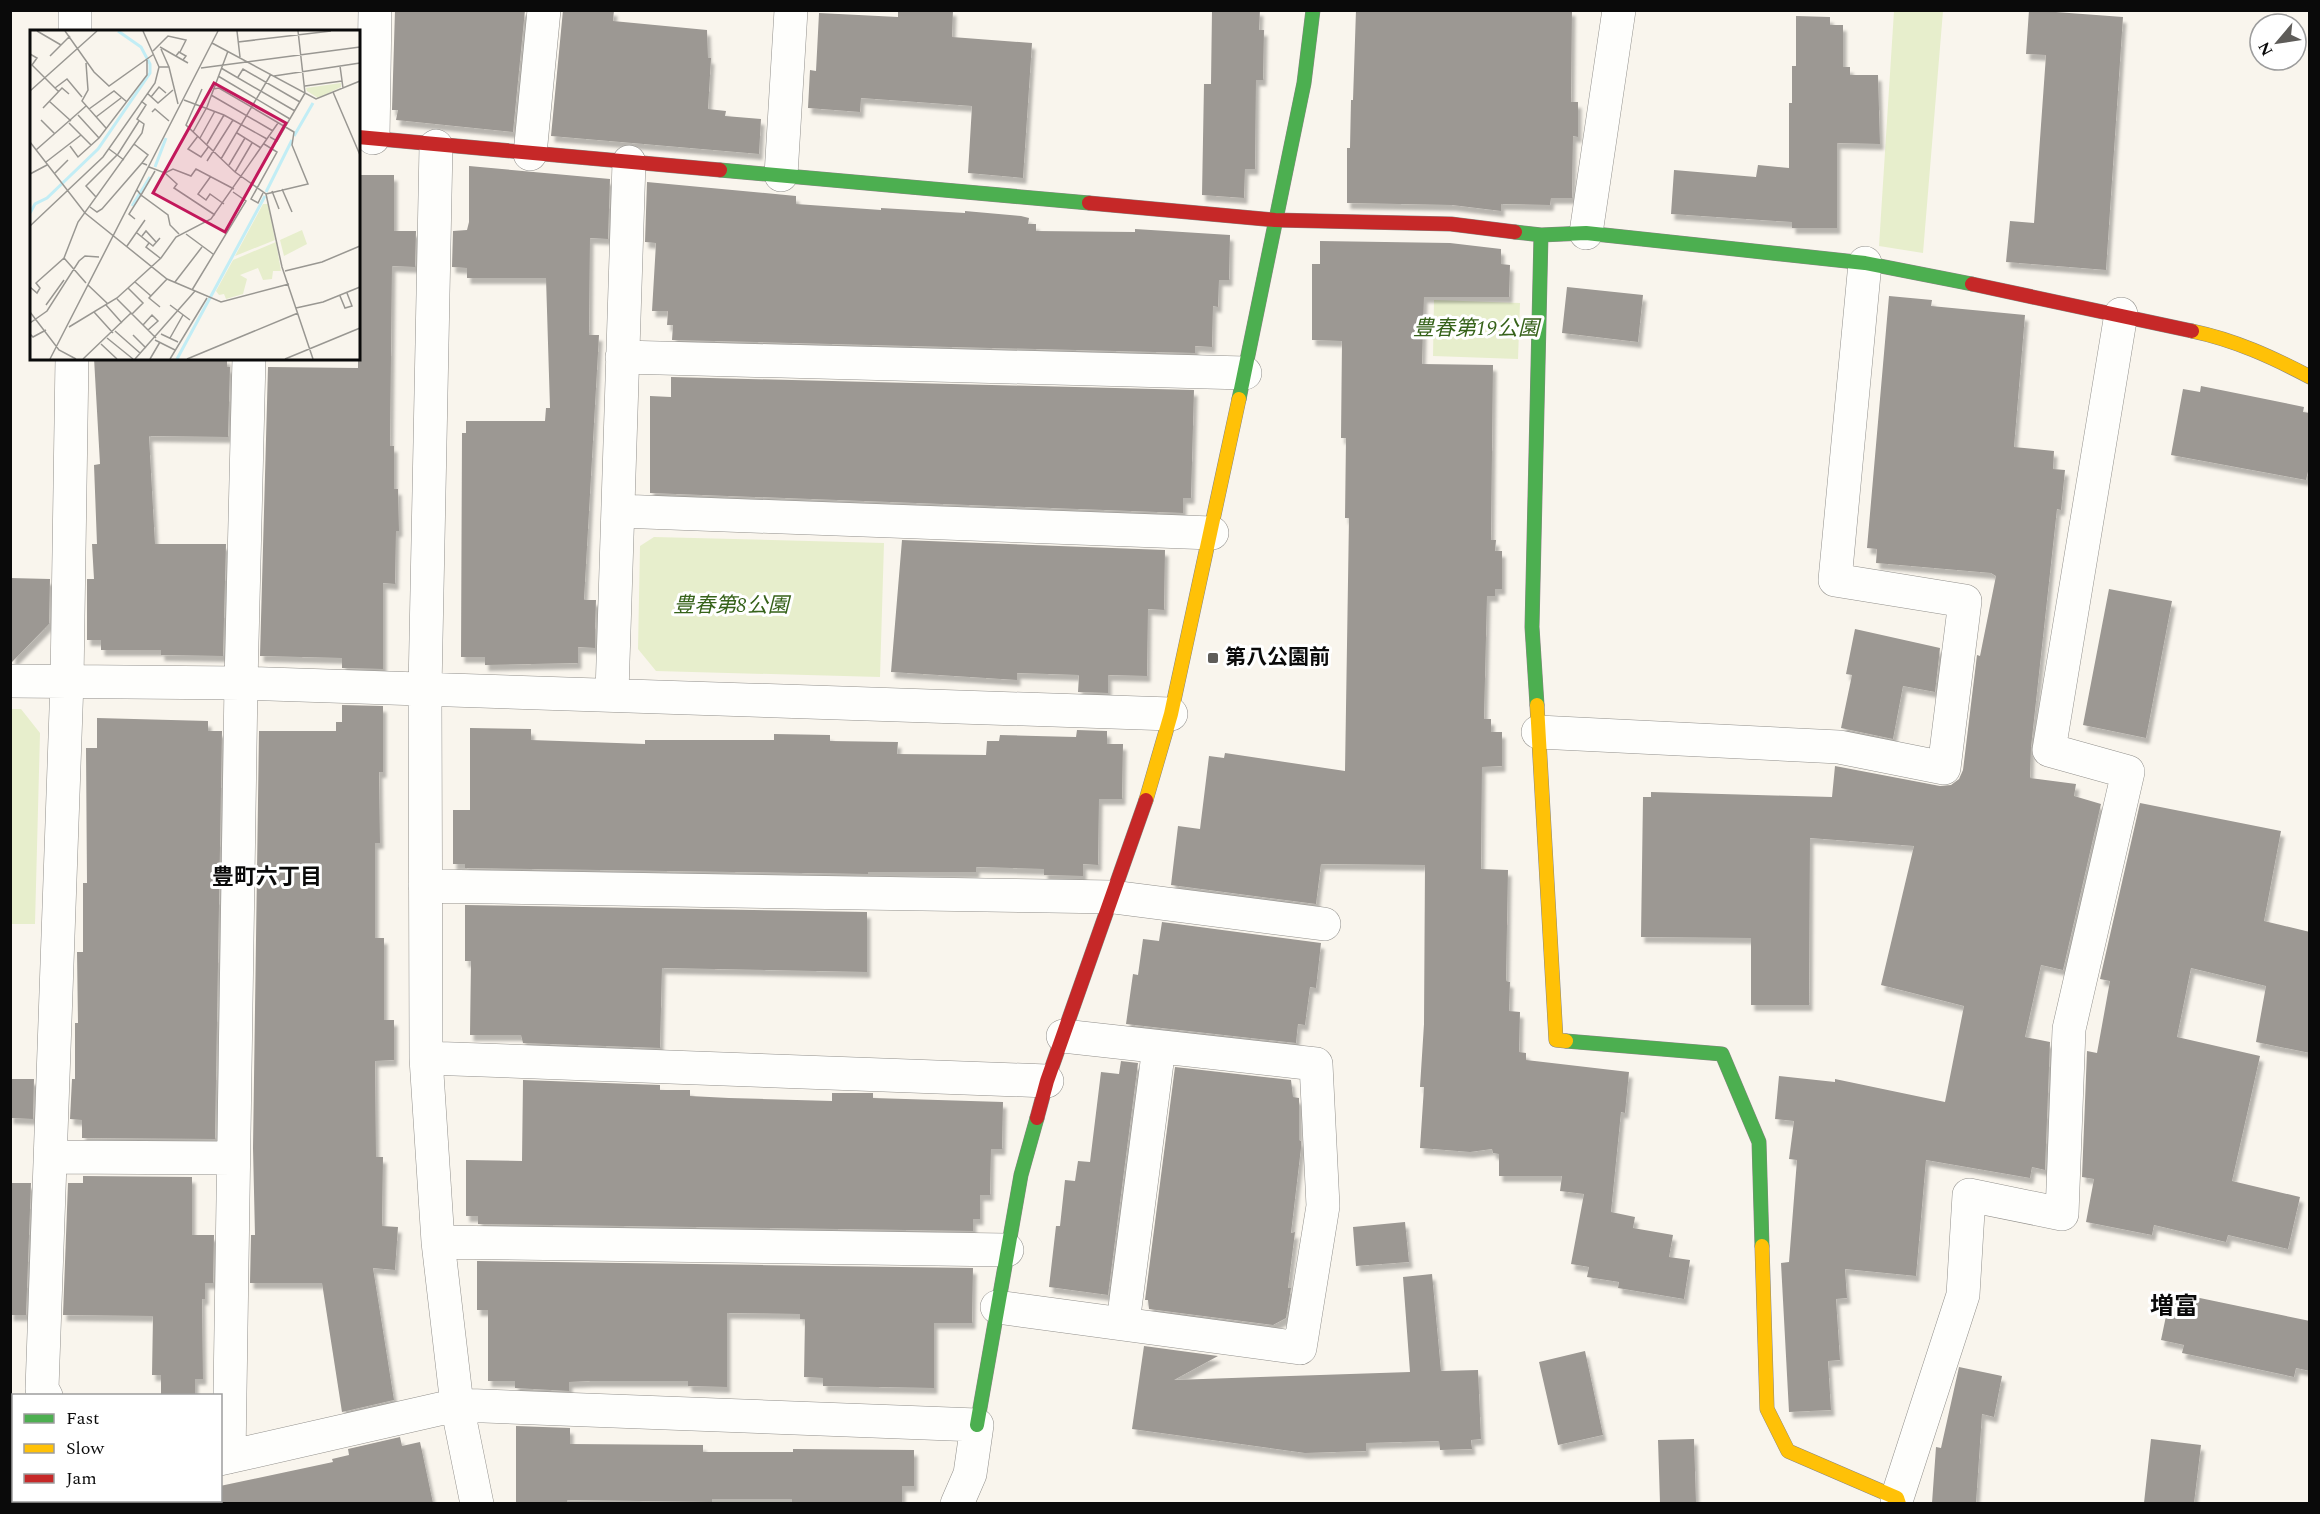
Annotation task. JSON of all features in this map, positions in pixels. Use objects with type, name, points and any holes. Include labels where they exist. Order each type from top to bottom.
[{"type":"street","points":[[75,10],[75,30]]},
{"type":"street","points":[[375,10],[366,138],[1275,220],[1451,224],[1541,235],[1586,233],[1865,263],[2121,314],[2225,338],[2278,360],[2310,377]]},
{"type":"street","points":[[530,154],[544,10]]},
{"type":"street","points":[[781,175],[791,10]]},
{"type":"street","points":[[957,1503],[970,1474],[976,1425],[1021,1175],[1047,1081],[1138,826],[1171,714],[1212,533],[1304,83],[1313,10]]},
{"type":"street","points":[[1586,233],[1619,10]]},
{"type":"street","points":[[436,146],[424,689],[426,1058],[438,1242],[457,1405],[477,1503]]},
{"type":"street","points":[[612,693],[629,162]]},
{"type":"street","points":[[1541,235],[1532,627],[1556,1040],[1722,1054],[1759,1142],[1767,1409],[1788,1450],[1898,1501],[1963,1295],[1969,1195],[2062,1214],[2069,1029],[2128,772],[2049,750],[2121,314]]},
{"type":"street","points":[[1538,732],[1839,747],[1944,768],[1965,601],[1835,580],[1865,263]]},
{"type":"street","points":[[622,357],[1245,373]]},
{"type":"street","points":[[45,1394],[42,1389],[67,681],[72,360]]},
{"type":"street","points":[[249,360],[225,1458],[457,1405],[976,1425]]},
{"type":"street","points":[[618,511],[1212,533]]},
{"type":"street","points":[[10,681],[241,683],[612,693],[1171,714]]},
{"type":"street","points":[[425,886],[1113,897],[1324,924]]},
{"type":"street","points":[[998,1307],[1299,1348],[1323,1206],[1316,1064],[1063,1036]]},
{"type":"street","points":[[1123,1323],[1159,1047]]},
{"type":"street","points":[[426,1058],[1047,1081]]},
{"type":"street","points":[[51,1157],[233,1158]]},
{"type":"street","points":[[438,1242],[1007,1250]]},
{"type":"green space","points":[[1894,11],[1943,11],[1923,253],[1879,246]]},
{"type":"green space","name":"豊春第19公園","points":[[1434,300],[1520,303],[1518,359],[1433,356]]},
{"type":"green space","name":"豊春第8公園","points":[[654,537],[884,543],[880,677],[656,671],[638,649],[640,546]]},
{"type":"green space","points":[[10,709],[21,709],[40,733],[35,924],[11,924]]},
{"type":"building","points":[[395,10],[525,10],[513,132],[396,120],[398,110],[392,110]]},
{"type":"building","points":[[563,10],[614,10],[613,21],[707,30],[708,58],[711,58],[708,109],[726,111],[725,116],[761,119],[759,154],[551,136]]},
{"type":"building","points":[[898,10],[953,10],[952,37],[1032,43],[1023,178],[968,173],[972,106],[861,98],[860,112],[808,108],[810,70],[816,71],[819,13],[898,17]]},
{"type":"building","points":[[1212,10],[1260,10],[1259,30],[1264,30],[1263,80],[1256,80],[1255,169],[1245,169],[1244,198],[1202,195],[1204,84],[1211,84]]},
{"type":"building","points":[[1356,10],[1572,10],[1571,102],[1578,102],[1578,137],[1573,136],[1572,198],[1551,198],[1550,205],[1501,204],[1501,211],[1452,205],[1347,203],[1347,148],[1350,148]]},
{"type":"building","points":[[2029,10],[2123,17],[2106,270],[2006,262],[2010,221],[2034,223],[2046,55],[2026,54]]},
{"type":"building","points":[[1796,16],[1830,17],[1830,25],[1843,25],[1843,67],[1850,67],[1850,75],[1878,75],[1880,144],[1837,143],[1837,228],[1792,228],[1792,222],[1671,214],[1674,170],[1756,177],[1758,165],[1789,168],[1789,103],[1792,103],[1792,66],[1796,66]]},
{"type":"building","points":[[469,166],[610,179],[608,239],[590,238],[589,335],[599,335],[584,600],[596,600],[595,648],[578,647],[578,663],[485,665],[485,657],[461,657],[462,433],[466,433],[466,421],[545,421],[546,408],[550,408],[546,278],[467,278],[467,268],[452,267],[453,231],[467,230],[469,222]]},
{"type":"building","points":[[360,175],[394,175],[394,231],[416,231],[415,267],[392,266],[390,446],[394,446],[394,489],[398,489],[399,531],[396,531],[395,584],[383,583],[383,669],[342,668],[342,658],[260,656],[268,367],[358,368],[358,360],[360,360]]},
{"type":"building","points":[[647,182],[796,196],[796,204],[881,210],[881,208],[965,213],[965,211],[1021,216],[1029,218],[1028,224],[1036,224],[1036,231],[1135,232],[1135,229],[1230,235],[1229,280],[1219,280],[1218,307],[1213,306],[1212,347],[1195,346],[1195,353],[672,340],[673,325],[667,325],[668,311],[652,311],[656,243],[645,242]]},
{"type":"building","points":[[1320,241],[1450,243],[1501,249],[1501,264],[1510,265],[1509,297],[1424,297],[1422,364],[1493,365],[1491,540],[1496,540],[1495,551],[1502,551],[1502,589],[1495,589],[1495,596],[1487,596],[1484,719],[1491,719],[1491,732],[1502,732],[1502,766],[1482,767],[1481,869],[1508,870],[1506,981],[1510,982],[1509,1011],[1520,1012],[1519,1052],[1526,1053],[1526,1060],[1629,1072],[1625,1113],[1621,1112],[1611,1212],[1635,1217],[1633,1228],[1673,1235],[1669,1257],[1690,1260],[1684,1299],[1618,1288],[1619,1282],[1587,1277],[1589,1267],[1571,1264],[1584,1194],[1560,1191],[1562,1176],[1499,1176],[1499,1154],[1493,1153],[1492,1149],[1470,1152],[1420,1148],[1424,1087],[1420,1087],[1424,1024],[1425,865],[1321,864],[1316,904],[1171,885],[1178,826],[1200,829],[1209,756],[1224,758],[1225,753],[1345,771],[1349,518],[1345,518],[1346,438],[1341,438],[1342,341],[1312,340],[1312,264],[1320,264]]},
{"type":"building","points":[[1567,287],[1643,295],[1638,342],[1562,333]]},
{"type":"building","points":[[1889,296],[1932,300],[1931,306],[2025,315],[2014,447],[2054,451],[2053,469],[2065,470],[2061,510],[2057,509],[2031,747],[2030,778],[2076,784],[2074,796],[2101,804],[2063,970],[2041,965],[2025,1037],[2050,1042],[2045,1170],[2032,1167],[2030,1178],[1926,1160],[1916,1276],[1845,1269],[1847,1298],[1836,1299],[1840,1360],[1828,1361],[1831,1410],[1789,1412],[1781,1263],[1789,1262],[1797,1160],[1789,1159],[1794,1121],[1775,1119],[1779,1076],[1835,1082],[1835,1079],[1945,1102],[1964,1006],[1881,985],[1914,846],[1810,838],[1809,1005],[1751,1005],[1751,938],[1641,937],[1643,797],[1651,797],[1651,792],[1832,797],[1835,766],[1940,786],[1951,785],[1959,779],[1963,770],[1977,655],[1980,656],[1996,576],[1991,573],[1876,563],[1877,549],[1867,548]]},
{"type":"building","points":[[94,360],[227,360],[227,367],[230,367],[228,437],[149,436],[155,544],[226,544],[223,656],[161,655],[161,650],[101,650],[101,640],[87,640],[87,579],[94,579],[92,544],[97,544],[94,465],[100,464]]},
{"type":"building","points":[[671,377],[1194,390],[1191,498],[1183,498],[1183,513],[650,493],[650,396],[671,397]]},
{"type":"building","points":[[2201,386],[2304,407],[2303,412],[2310,413],[2310,463],[2306,480],[2171,455],[2183,389],[2200,392]]},
{"type":"building","points":[[902,540],[1165,550],[1164,610],[1148,609],[1147,676],[1108,675],[1108,693],[1078,692],[1079,675],[1017,673],[1017,680],[891,672]]},
{"type":"building","points":[[10,578],[50,579],[49,624],[12,662]]},
{"type":"building","points":[[2109,589],[2172,601],[2146,738],[2083,725]]},
{"type":"building","points":[[1855,629],[1940,648],[1935,692],[1903,686],[1893,739],[1841,728],[1852,675],[1846,674]]},
{"type":"building","points":[[342,705],[383,706],[383,772],[379,772],[380,843],[375,843],[375,938],[384,938],[384,1020],[394,1020],[394,1060],[375,1061],[376,1157],[383,1157],[382,1226],[398,1227],[395,1270],[373,1268],[394,1400],[342,1412],[322,1283],[250,1283],[251,1235],[255,1235],[253,1148],[259,731],[336,731],[336,722],[342,722]]},
{"type":"building","points":[[97,718],[208,721],[208,731],[222,731],[215,1139],[82,1138],[82,1120],[70,1119],[72,1079],[75,1079],[75,1023],[78,1023],[77,952],[83,952],[83,883],[87,883],[86,748],[97,748]]},
{"type":"building","points":[[470,728],[531,729],[531,740],[645,744],[645,740],[774,740],[774,734],[830,735],[830,741],[898,742],[897,754],[986,755],[987,741],[999,741],[1000,735],[1076,737],[1077,730],[1107,731],[1107,744],[1123,744],[1122,799],[1099,799],[1098,865],[1083,864],[1083,876],[1044,875],[1044,869],[976,867],[976,872],[868,872],[868,874],[465,868],[465,864],[453,864],[453,810],[470,810]]},
{"type":"building","points":[[2140,803],[2281,831],[2264,921],[2310,932],[2310,1053],[2256,1042],[2266,986],[2191,968],[2177,1037],[2260,1056],[2232,1181],[2300,1197],[2288,1249],[2228,1235],[2226,1242],[2154,1225],[2152,1235],[2086,1222],[2094,1179],[2082,1177],[2087,1051],[2097,1053],[2110,981],[2100,979]]},
{"type":"building","points":[[465,905],[867,912],[867,972],[662,968],[660,1048],[523,1043],[521,1035],[470,1035],[471,961],[465,961]]},
{"type":"building","points":[[1162,922],[1321,943],[1316,988],[1310,987],[1305,1025],[1298,1024],[1296,1043],[1126,1024],[1133,974],[1138,975],[1143,939],[1159,941]]},
{"type":"building","points":[[1121,1061],[1138,1063],[1108,1295],[1049,1287],[1056,1226],[1060,1226],[1065,1180],[1075,1181],[1078,1161],[1090,1162],[1101,1072],[1119,1074]]},
{"type":"building","points":[[1175,1067],[1291,1080],[1293,1097],[1299,1098],[1301,1148],[1291,1233],[1295,1232],[1288,1288],[1291,1288],[1286,1318],[1273,1325],[1149,1309],[1148,1300],[1145,1300]]},
{"type":"building","points":[[10,1079],[34,1079],[33,1119],[10,1118]]},
{"type":"building","points":[[523,1080],[660,1085],[660,1090],[690,1090],[690,1096],[729,1098],[832,1101],[832,1093],[873,1093],[873,1098],[1003,1102],[1002,1149],[991,1149],[990,1195],[980,1195],[980,1219],[973,1219],[973,1231],[478,1224],[478,1216],[466,1216],[466,1160],[522,1161]]},
{"type":"building","points":[[83,1176],[192,1177],[192,1235],[214,1235],[213,1283],[205,1283],[205,1299],[202,1299],[203,1379],[195,1379],[195,1394],[161,1394],[161,1375],[152,1375],[153,1316],[63,1315],[68,1183],[83,1183]]},
{"type":"building","points":[[10,1183],[31,1183],[26,1315],[10,1315]]},
{"type":"building","points":[[1405,1222],[1409,1262],[1356,1266],[1353,1227]]},
{"type":"building","points":[[477,1261],[973,1268],[972,1323],[934,1323],[934,1388],[823,1386],[823,1378],[804,1377],[805,1319],[800,1319],[800,1314],[727,1313],[727,1387],[688,1386],[688,1381],[590,1381],[569,1382],[569,1391],[515,1388],[515,1381],[488,1381],[488,1310],[477,1310]]},
{"type":"building","points":[[1432,1274],[1441,1371],[1478,1370],[1481,1439],[1471,1440],[1472,1449],[1440,1450],[1439,1441],[1366,1443],[1366,1451],[1305,1453],[1132,1429],[1144,1346],[1218,1356],[1174,1380],[1410,1372],[1403,1277]]},
{"type":"building","points":[[2171,1292],[2310,1321],[2310,1371],[2296,1368],[2294,1377],[2182,1353],[2184,1345],[2161,1340]]},
{"type":"building","points":[[1585,1351],[1603,1435],[1558,1445],[1539,1362]]},
{"type":"building","points":[[1959,1367],[2002,1376],[1994,1417],[1982,1414],[1976,1503],[1932,1503],[1936,1447],[1941,1448]]},
{"type":"building","points":[[516,1426],[570,1428],[570,1444],[703,1445],[703,1452],[793,1452],[793,1449],[914,1450],[914,1486],[902,1486],[902,1503],[792,1503],[792,1499],[712,1499],[712,1502],[567,1500],[567,1503],[516,1503]]},
{"type":"building","points":[[400,1437],[402,1446],[420,1442],[433,1503],[211,1503],[222,1502],[222,1486],[333,1462],[332,1459],[349,1455],[348,1449]]},
{"type":"building","points":[[1694,1439],[1696,1503],[1660,1503],[1658,1440]]},
{"type":"building","points":[[2151,1439],[2201,1445],[2194,1503],[2144,1503]]},
{"type":"traffic: fast","points":[[1239,399],[1304,83],[1313,10]]},
{"type":"traffic: fast","points":[[720,170],[1089,203]]},
{"type":"traffic: fast","points":[[1515,232],[1541,235],[1586,233],[1865,263],[1972,284]]},
{"type":"traffic: fast","points":[[1537,705],[1532,627],[1541,235]]},
{"type":"traffic: fast","points":[[1566,1041],[1722,1054],[1759,1142],[1762,1246]]},
{"type":"traffic: fast","points":[[977,1425],[1021,1175],[1037,1118]]},
{"type":"traffic: slow","points":[[2192,331],[2253,350],[2310,377]]},
{"type":"traffic: slow","points":[[1146,800],[1171,714],[1239,399]]},
{"type":"traffic: slow","points":[[1537,705],[1556,1040],[1566,1041]]},
{"type":"traffic: slow","points":[[1762,1246],[1767,1409],[1788,1451],[1897,1498],[1899,1504]]},
{"type":"traffic: jam","points":[[360,137],[720,170]]},
{"type":"traffic: jam","points":[[1089,203],[1275,220],[1451,224],[1515,232]]},
{"type":"traffic: jam","points":[[1972,284],[2192,331]]},
{"type":"traffic: jam","points":[[1037,1118],[1047,1081],[1146,800]]},
{"type":"place","name":"第八公園前","points":[[1213,658]]},
{"type":"district","name":"豊町六丁目","points":[[267,877]]},
{"type":"district","name":"増富","points":[[2174,1307]]}]
